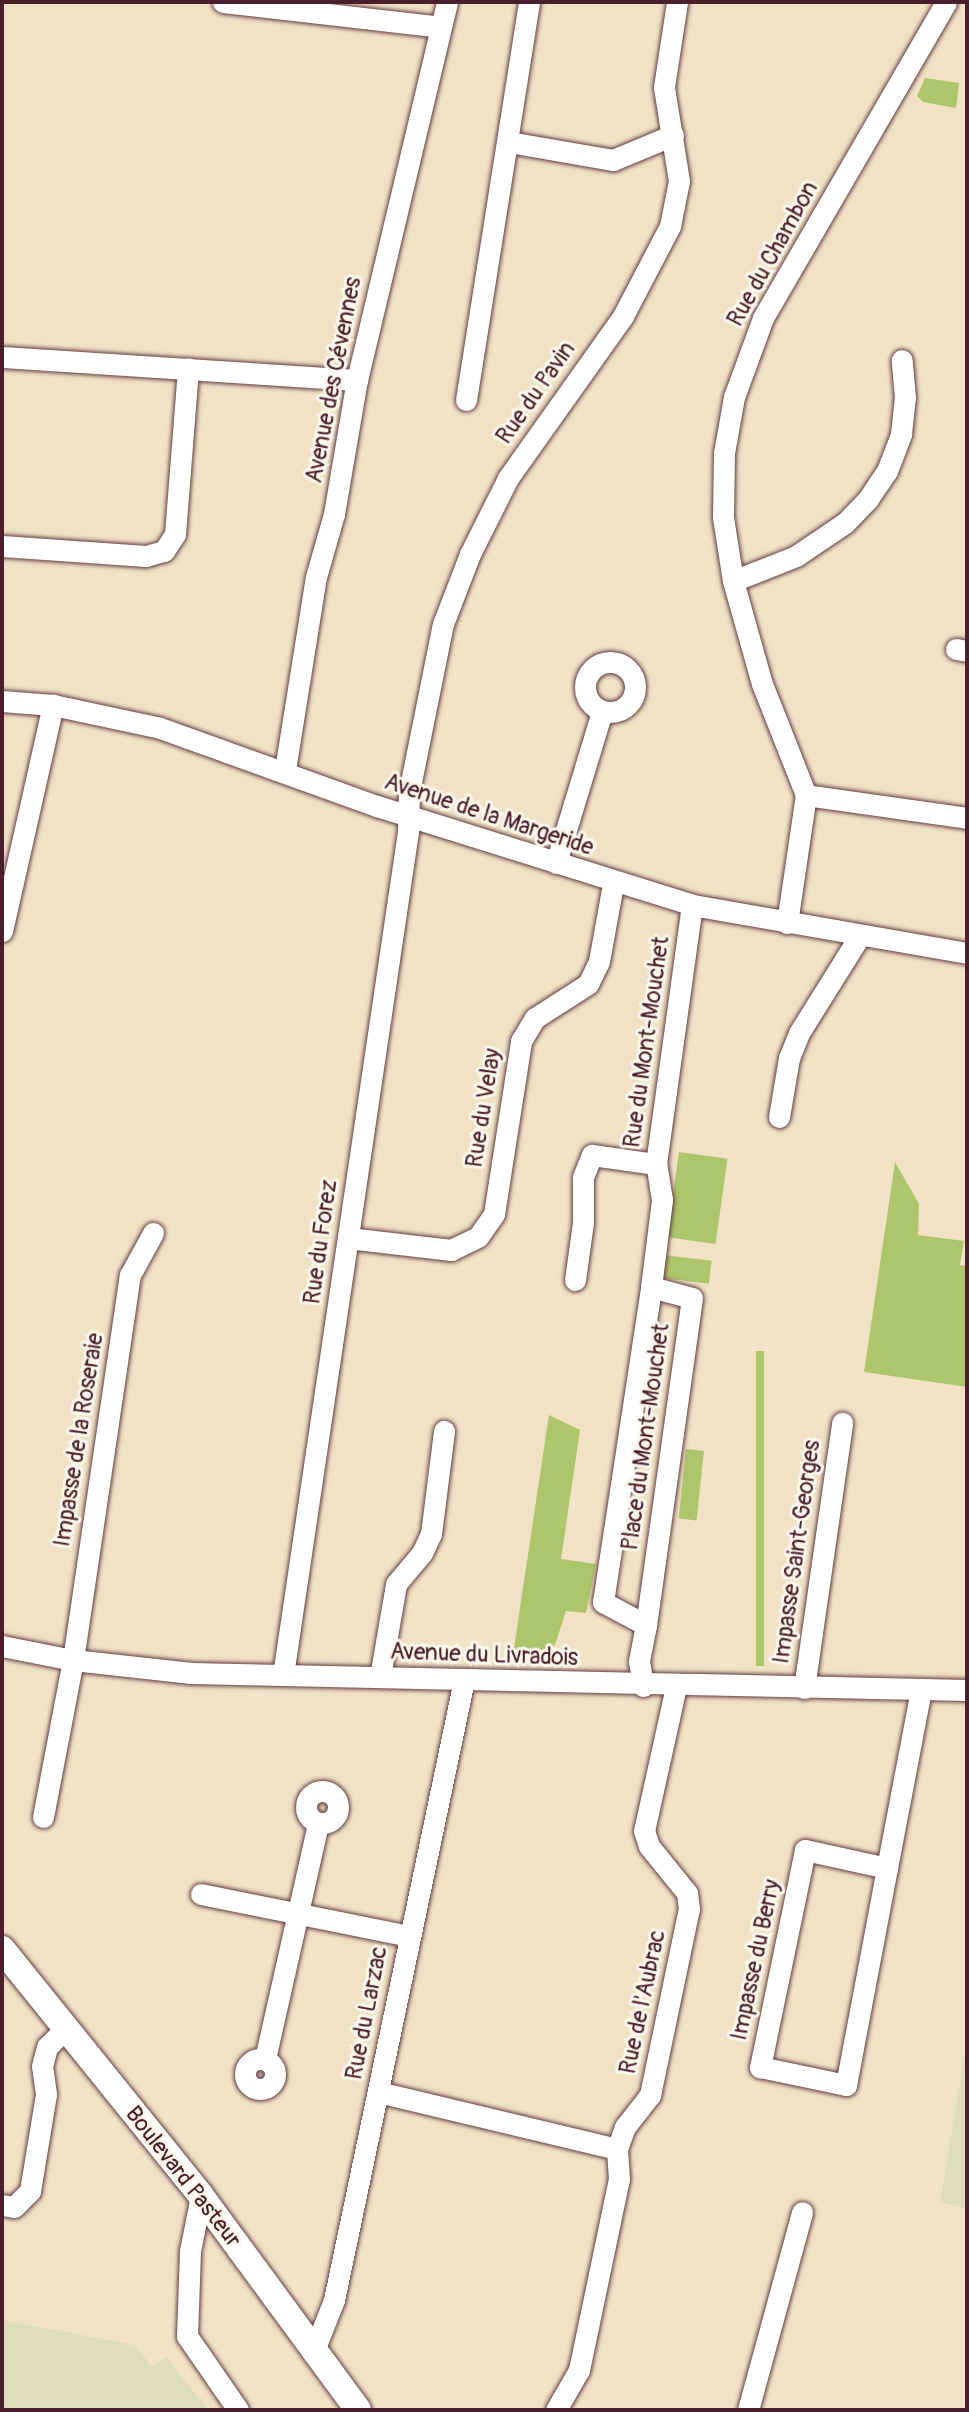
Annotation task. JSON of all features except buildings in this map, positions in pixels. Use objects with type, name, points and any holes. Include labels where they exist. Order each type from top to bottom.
[{"type":"main road","name":"Boulevard Pasteur","points":[[2,1949],[201,2196],[355,2409]]},
{"type":"street","points":[[223,2],[441,27]]},
{"type":"street","name":"Avenue des Cévennes","points":[[285,770],[316,577],[334,514],[357,380],[447,2]]},
{"type":"street","points":[[466,400],[509,142],[529,2]]},
{"type":"street","name":"Rue du Pavin","points":[[409,817],[409,792],[443,624],[470,554],[508,478],[623,316],[655,260],[670,226],[679,181],[664,87],[677,2]]},
{"type":"street","name":"Rue du Chambon","points":[[806,795],[762,684],[733,581],[723,517],[724,453],[734,397],[751,346],[946,2]]},
{"type":"street","points":[[509,142],[613,160],[673,135]]},
{"type":"street","points":[[2,357],[357,380]]},
{"type":"street","points":[[733,581],[796,556],[845,523],[868,499],[887,471],[901,434],[905,398],[902,360]]},
{"type":"street","points":[[2,545],[146,556],[164,551],[175,534],[188,369]]},
{"type":"street","name":"Avenue de la Margeride","points":[[2,701],[53,705],[160,727],[409,817],[556,863],[613,884],[692,905],[859,937],[967,953]]},
{"type":"street","points":[[2,931],[53,705]]},
{"type":"street","points":[[556,863],[602,712]]},
{"type":"street","points":[[787,923],[806,795],[967,818]]},
{"type":"street","name":"Rue du Forez","points":[[282,1675],[409,817]]},
{"type":"street","name":"Rue du Velay","points":[[348,1238],[451,1250],[478,1237],[494,1214],[521,1041],[535,1018],[588,984],[599,961],[613,884]]},
{"type":"street","name":"Rue du Mont-Mouchet","points":[[575,1280],[583,1222],[583,1177],[592,1156],[656,1164],[692,905]]},
{"type":"street","points":[[779,1117],[789,1058],[799,1033],[859,937]]},
{"type":"street","name":"Place du Mont-Mouchet","points":[[646,1625],[603,1602],[662,1200],[656,1164]]},
{"type":"street","name":"Impasse de la Roseraie","points":[[43,1817],[73,1660],[130,1275],[153,1233]]},
{"type":"street","name":"Place du Mont-Mouchet","points":[[643,1686],[639,1661],[692,1298],[651,1287]]},
{"type":"street","name":"Impasse Saint-Georges","points":[[804,1688],[842,1423]]},
{"type":"street","points":[[380,1678],[396,1584],[422,1553],[431,1534],[444,1431]]},
{"type":"street","name":"Avenue du Livradois","points":[[2,1646],[73,1660],[191,1673],[676,1687],[967,1690]]},
{"type":"street","name":"Rue du Larzac","points":[[313,2353],[334,2300],[464,1680]]},
{"type":"street","name":"Rue de l'Aubrac","points":[[556,2410],[579,2370],[619,2179],[617,2148],[625,2127],[650,2095],[689,1909],[687,1893],[649,1846],[644,1831],[676,1687]]},
{"type":"street","name":"Impasse du Berry","points":[[887,1868],[805,1850],[760,2067],[846,2085],[887,1868],[920,1690]]},
{"type":"street","points":[[265,2059],[318,1823]]},
{"type":"street","points":[[201,1894],[298,1916],[409,1936]]},
{"type":"street","points":[[2,2205],[14,2207],[30,2191],[46,2094],[42,2066],[47,2047],[65,2029]]},
{"type":"street","points":[[378,2092],[617,2148]]},
{"type":"street","points":[[201,2196],[190,2251],[187,2336],[238,2410]]},
{"type":"street","points":[[748,2410],[802,2212]]},
{"type":"shaded area","points":[[967,2039],[967,2209],[940,2202]]},
{"type":"shaded area","points":[[2,2320],[135,2345],[152,2367],[166,2357],[208,2410],[2,2410]]},
{"type":"green space","points":[[925,78],[959,83],[956,108],[923,102],[917,96]]},
{"type":"green space","points":[[679,1152],[728,1159],[716,1244],[667,1237]]},
{"type":"green space","points":[[895,1162],[919,1204],[918,1235],[964,1241],[960,1265],[967,1266],[967,1387],[864,1372]]},
{"type":"green space","points":[[664,1255],[712,1261],[709,1284],[661,1278]]},
{"type":"green space","points":[[756,1351],[764,1351],[764,1666],[756,1666]]},
{"type":"green space","points":[[549,1415],[580,1430],[561,1559],[596,1564],[586,1613],[566,1611],[550,1660],[512,1661]]},
{"type":"green space","points":[[686,1449],[704,1451],[697,1520],[679,1519]]}]
